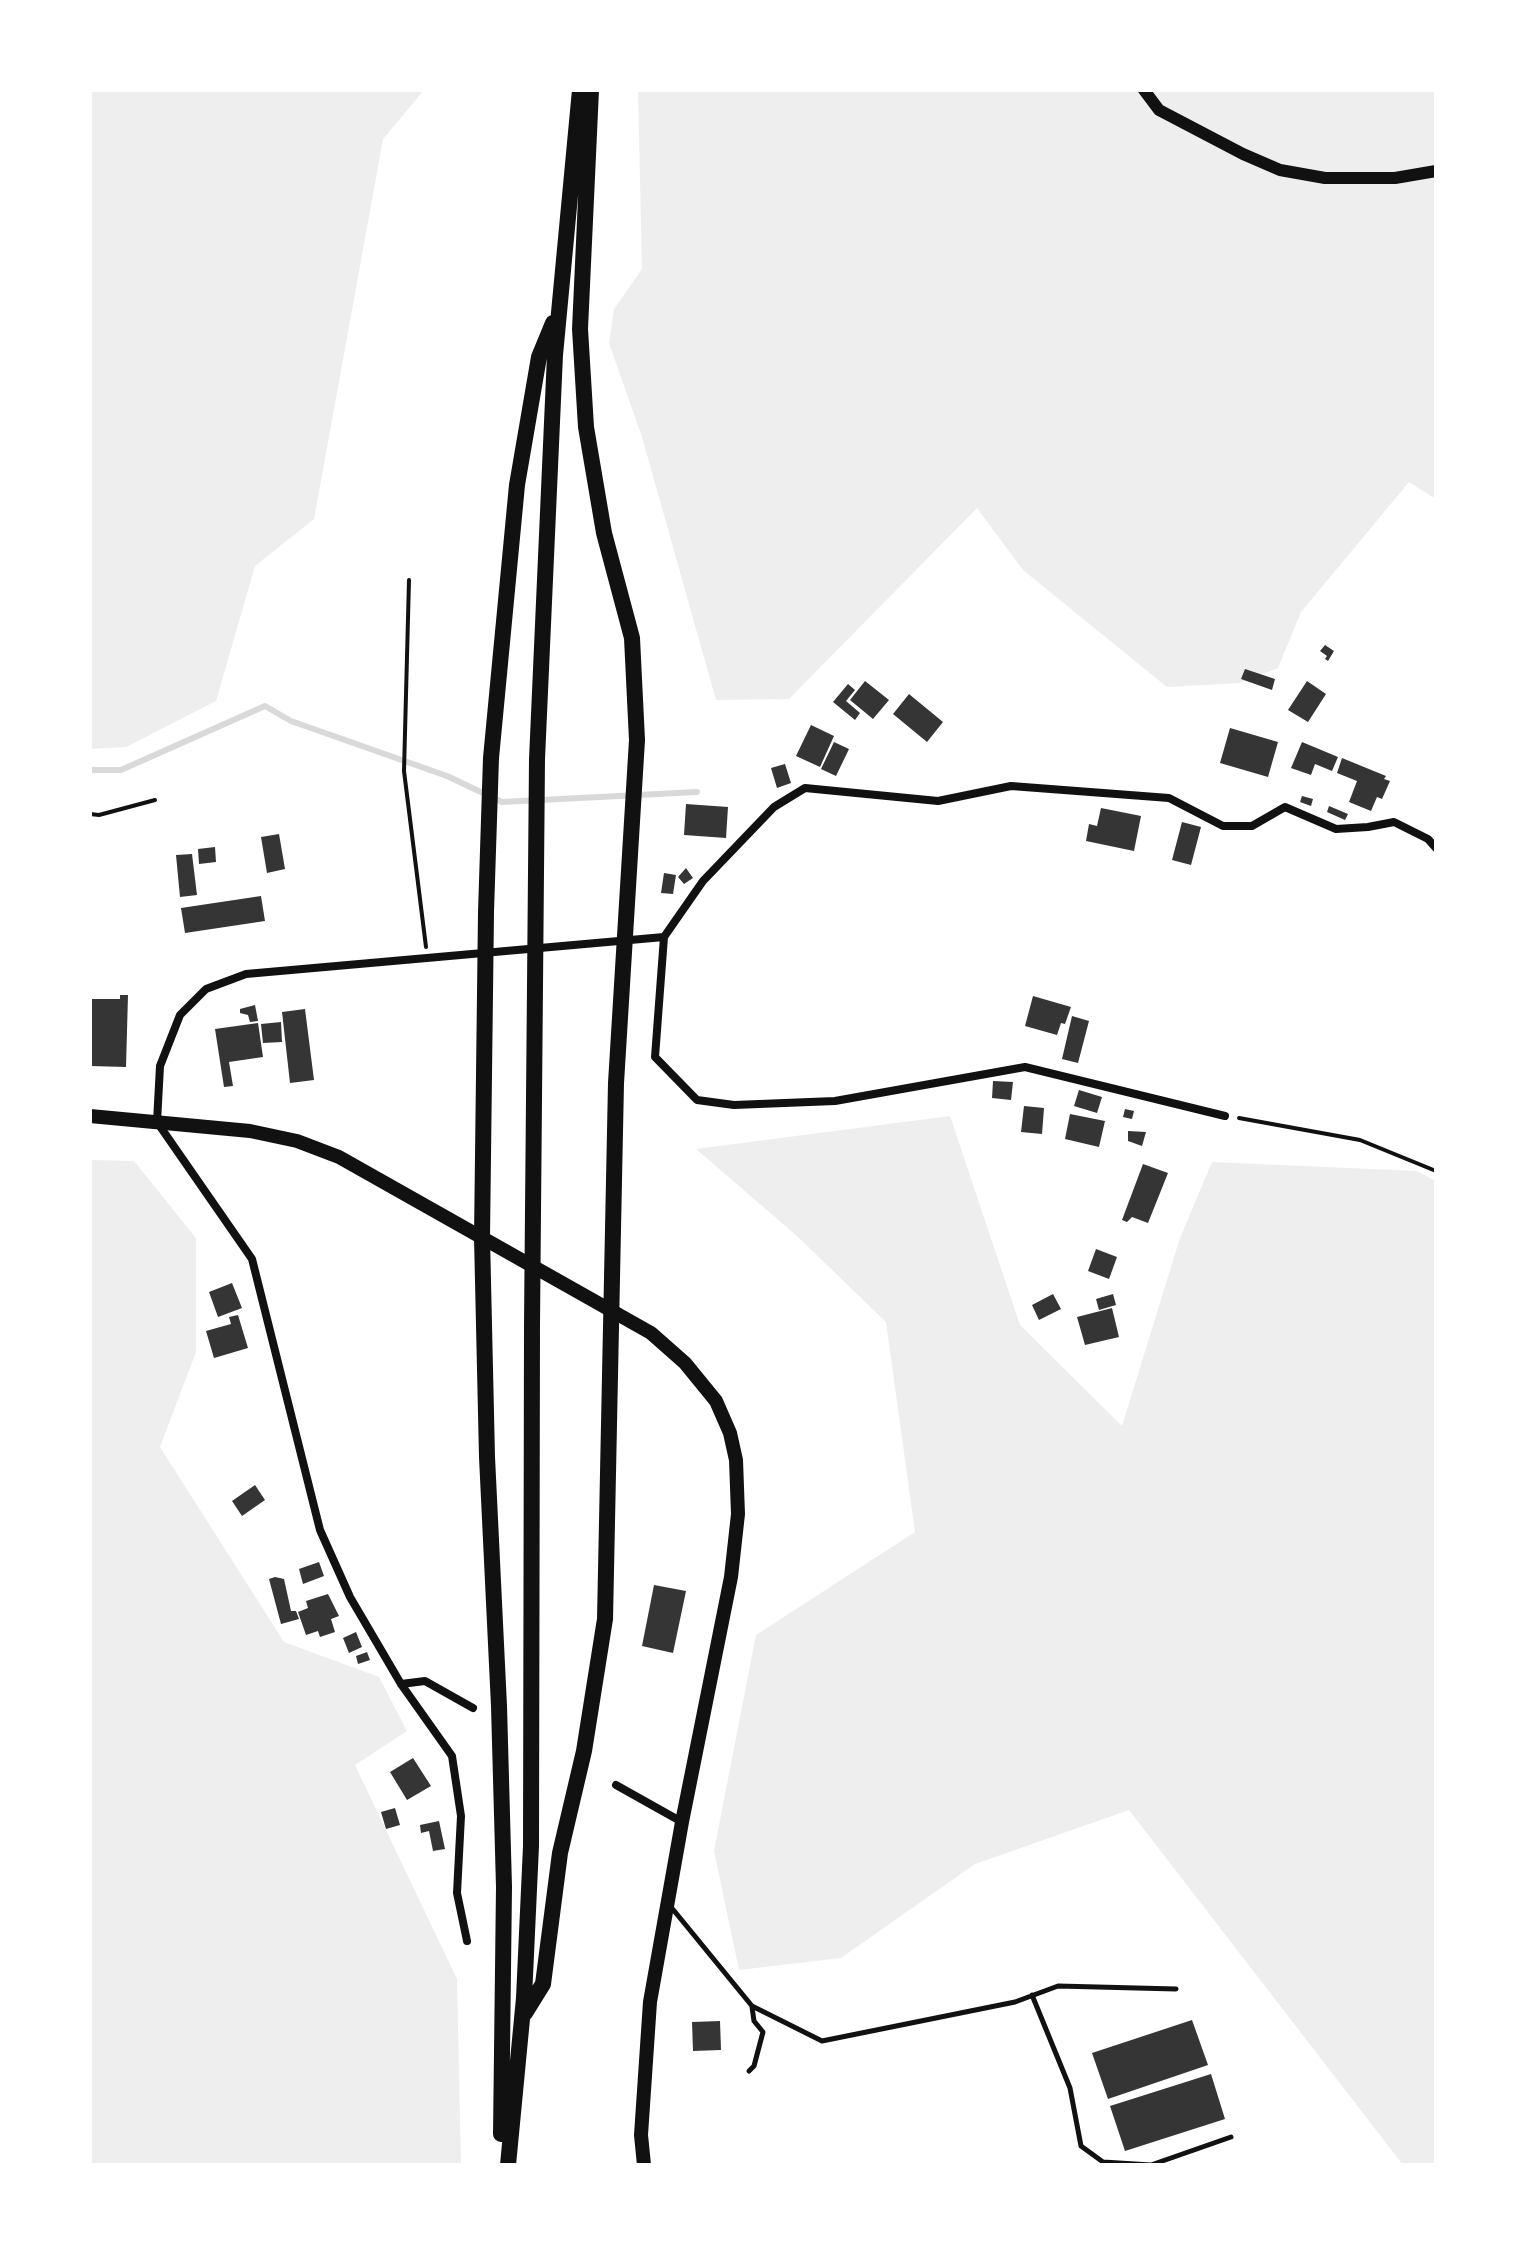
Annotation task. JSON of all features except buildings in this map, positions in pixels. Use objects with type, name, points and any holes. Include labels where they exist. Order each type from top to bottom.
[{"type":"highway","points":[[508,2165],[522,2018],[531,1846],[537,759],[555,355],[580,90]]},
{"type":"highway","points":[[522,2018],[543,1984],[560,1853],[584,1751],[605,1619],[616,1083],[637,740],[632,638],[604,533],[585,413],[580,329],[591,90]]},
{"type":"highway","points":[[501,2165],[504,1887],[487,1457],[482,1237],[486,912],[491,758],[517,485],[539,357],[560,307]]},
{"type":"main road","points":[[90,1116],[250,1131],[297,1141],[339,1157],[651,1333],[685,1363],[716,1401],[730,1433],[736,1460],[738,1514],[731,1577],[650,2002],[641,2135],[644,2165]]},
{"type":"street","points":[[1144,90],[1159,110],[1280,170],[1325,178],[1395,178],[1436,171]]},
{"type":"street","points":[[1225,1116],[1025,1067],[835,1101],[734,1105],[697,1100],[655,1057],[664,937],[713,871],[774,807],[805,788],[938,801],[1011,786],[1169,798],[1223,826],[1252,826],[1285,807],[1336,829],[1394,822],[1428,839],[1436,848]]},
{"type":"street","points":[[467,1941],[457,1893],[461,1816],[452,1756],[401,1684],[350,1597],[320,1530],[252,1259],[157,1122],[160,1066],[180,1015],[206,989],[246,974],[664,937]]},
{"type":"street","points":[[401,1684],[425,1681],[473,1708]]},
{"type":"street","points":[[616,1785],[682,1822]]},
{"type":"lane","points":[[668,1903],[752,2006],[822,2041],[1015,2002],[1058,1986],[1176,1989]]},
{"type":"lane","points":[[1032,1995],[1070,2088],[1081,2146],[1103,2162],[1151,2165],[1231,2137]]},
{"type":"lane","points":[[749,2071],[754,2066],[763,2032],[754,2021],[752,2006]]},
{"type":"path","points":[[409,580],[404,771],[427,958]]},
{"type":"path","points":[[90,814],[99,815],[155,800]]},
{"type":"path","points":[[1225,1116],[1360,1140],[1436,1171]]},
{"type":"shaded area","points":[[90,90],[424,90],[383,139],[314,519],[255,566],[216,701],[126,747],[90,749]]},
{"type":"shaded area","points":[[638,90],[1436,90],[1436,499],[1409,482],[1301,612],[1278,668],[1240,683],[1167,687],[1023,570],[977,508],[789,699],[716,700],[642,437],[609,343],[614,309],[642,269]]},
{"type":"shaded area","points":[[950,1116],[1020,1325],[1122,1426],[1180,1238],[1212,1162],[1417,1171],[1436,1181],[1436,2165],[1403,2165],[1129,1810],[975,1864],[841,1958],[739,1970],[714,1851],[756,1635],[915,1532],[886,1322],[797,1236],[696,1149]]},
{"type":"shaded area","points":[[90,1160],[134,1161],[196,1238],[196,1352],[160,1447],[284,1642],[379,1677],[407,1731],[355,1765],[457,1979],[461,2165],[90,2165]]},
{"type":"waterway","points":[[90,770],[121,770],[265,706],[291,721],[447,776],[502,802],[697,792]]}]
